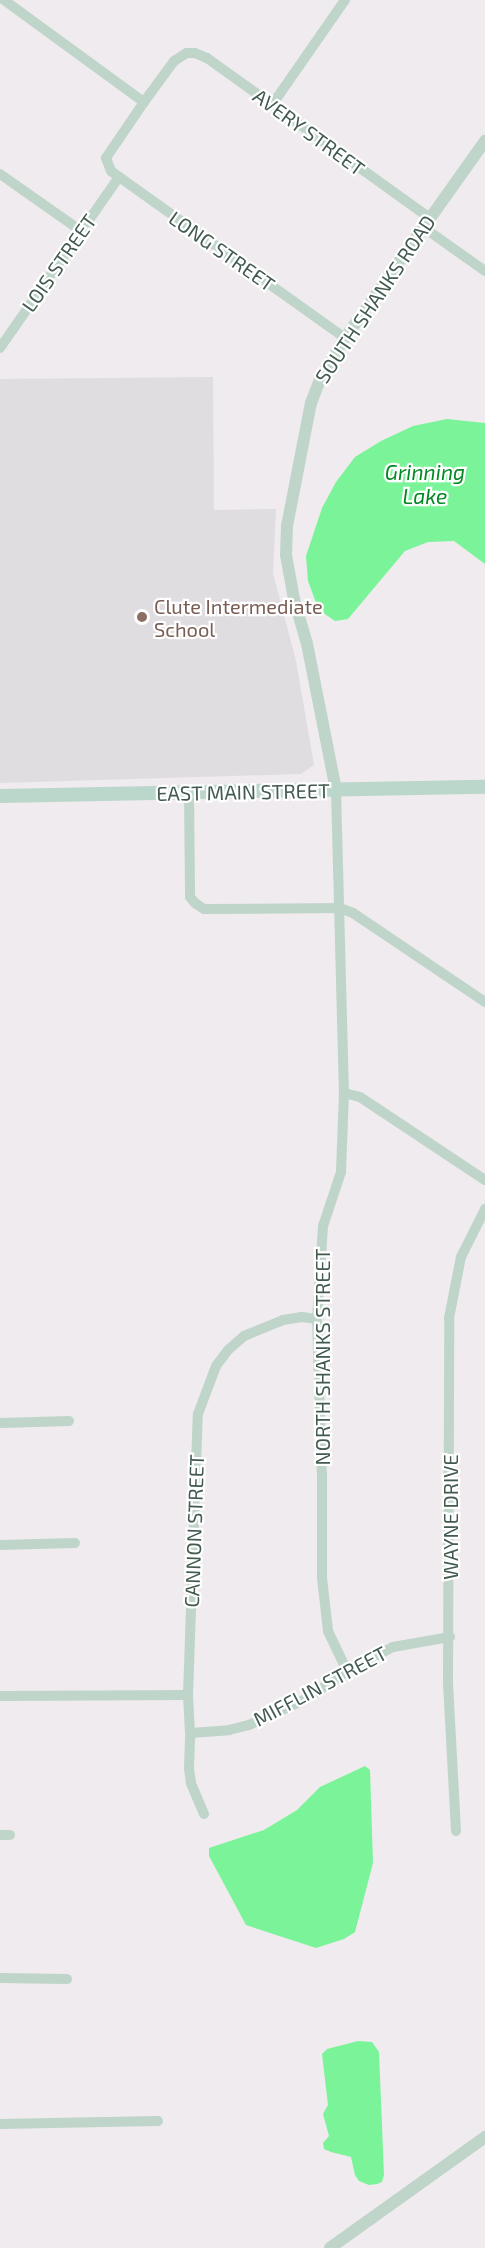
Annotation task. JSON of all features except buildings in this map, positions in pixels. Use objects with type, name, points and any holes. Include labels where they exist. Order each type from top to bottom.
[{"type":"main road","name":"EAST MAIN STREET","points":[[0,796],[485,787]]},
{"type":"street","points":[[4,0],[144,102]]},
{"type":"street","points":[[272,105],[345,0]]},
{"type":"street","name":"AVERY STREET","points":[[144,102],[174,61],[187,53],[195,53],[207,58],[426,222],[485,271]]},
{"type":"street","name":"LONG STREET","points":[[144,102],[106,158],[107,166],[118,178],[345,338]]},
{"type":"street","name":"SOUTH SHANKS ROAD","points":[[336,790],[308,644],[294,599],[286,555],[287,526],[314,395],[322,375],[345,338],[426,222],[480,157],[485,141]]},
{"type":"street","points":[[0,174],[81,231]]},
{"type":"street","name":"LOIS STREET","points":[[0,348],[118,178]]},
{"type":"street","points":[[0,327],[10,334]]},
{"type":"street","name":"NORTH SHANKS STREET","points":[[336,790],[344,1093],[341,1172],[323,1226],[318,1319],[322,1578],[328,1631],[348,1671]]},
{"type":"street","points":[[189,794],[190,897],[195,903],[204,909],[340,908],[353,913],[485,1002]]},
{"type":"street","points":[[344,1093],[360,1097],[485,1180]]},
{"type":"street","name":"WAYNE DRIVE","points":[[456,1831],[448,1682],[450,1637],[449,1318],[461,1257],[485,1209]]},
{"type":"street","name":"CANNON STREET","points":[[204,1814],[191,1783],[188,1695],[198,1414],[207,1385],[222,1358],[244,1336],[283,1320],[302,1317],[318,1319]]},
{"type":"street","points":[[0,1423],[69,1421]]},
{"type":"street","points":[[0,1545],[75,1543]]},
{"type":"street","name":"MIFFLIN STREET","points":[[190,1733],[229,1730],[269,1718],[306,1699],[348,1671],[393,1647],[450,1637]]},
{"type":"street","points":[[0,1696],[188,1695]]},
{"type":"street","points":[[0,1978],[67,1979]]},
{"type":"street","points":[[0,2124],[158,2121]]},
{"type":"street","points":[[330,2248],[485,2137]]},
{"type":"shaded area","name":"Clute Intermediate School","points":[[213,377],[214,510],[276,509],[273,573],[296,661],[314,765],[301,774],[0,783],[0,379]]},
{"type":"water","name":"Grinning Lake","points":[[447,419],[485,423],[485,564],[454,541],[428,542],[405,551],[348,619],[335,621],[322,612],[315,600],[308,581],[306,556],[322,508],[336,482],[355,457],[381,441],[413,426]]},
{"type":"water","points":[[365,1766],[370,1770],[373,1863],[355,1932],[344,1939],[316,1948],[246,1925],[209,1856],[209,1848],[264,1830],[297,1810],[320,1787]]},
{"type":"water","points":[[358,2041],[372,2042],[379,2052],[384,2175],[382,2182],[369,2185],[359,2181],[355,2175],[351,2157],[324,2149],[323,2143],[329,2136],[323,2114],[328,2105],[322,2054],[327,2049]]},
{"type":"place","name":"Clute Intermediate School","points":[[142,617]]}]
